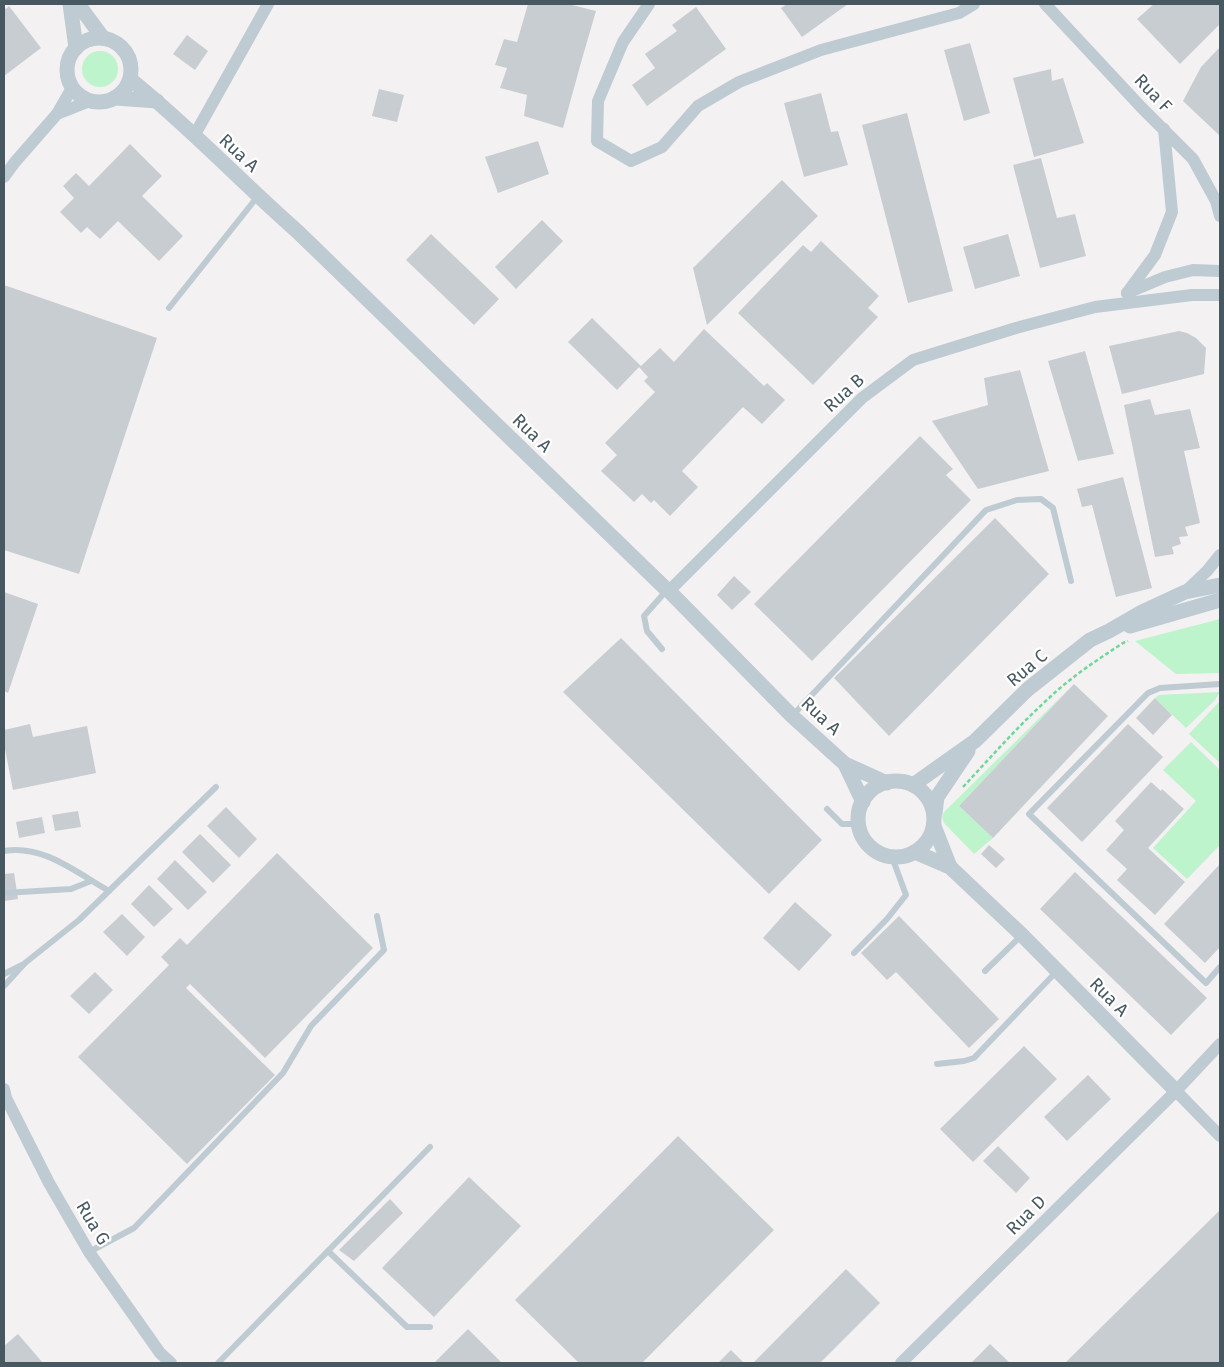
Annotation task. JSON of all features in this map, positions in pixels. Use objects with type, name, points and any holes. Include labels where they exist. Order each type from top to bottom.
[{"type":"street","points":[[70,4],[76,48]]},
{"type":"street","points":[[78,4],[103,38]]},
{"type":"street","points":[[194,136],[268,4]]},
{"type":"street","points":[[649,4],[623,42],[598,101],[597,141],[631,161],[662,147],[698,106],[739,82],[821,50],[959,13],[974,4]]},
{"type":"street","name":"Rua F","points":[[1044,4],[1193,159],[1216,201],[1220,216]]},
{"type":"street","points":[[103,38],[123,48],[129,57],[132,68],[130,79],[127,87],[116,98],[108,101],[90,101],[77,94],[72,88],[68,78],[67,67],[70,56],[82,43],[103,38]]},
{"type":"street","name":"Rua A","points":[[130,79],[157,101],[298,232],[668,590],[792,716],[845,764],[886,783]]},
{"type":"street","points":[[4,177],[58,114],[72,88]]},
{"type":"street","points":[[116,98],[157,101]]},
{"type":"street","points":[[58,114],[90,101]]},
{"type":"street","name":"Rua B","points":[[1127,293],[1155,255],[1172,212],[1164,130]]},
{"type":"street","name":"Rua B","points":[[1095,307],[1165,277],[1193,270],[1220,271]]},
{"type":"street","name":"Rua B","points":[[668,590],[862,398],[913,360],[1016,328],[1095,307],[1192,295],[1220,295]]},
{"type":"street","points":[[1185,592],[1220,555]]},
{"type":"street","name":"Rua C","points":[[913,785],[974,741],[1028,689],[1090,640],[1142,612],[1185,592],[1220,585]]},
{"type":"street","name":"Rua C","points":[[1109,631],[1220,600]]},
{"type":"street","name":"Rua C","points":[[934,821],[937,797],[974,741]]},
{"type":"street","points":[[845,764],[863,802]]},
{"type":"street","points":[[895,781],[913,785],[928,798],[932,807],[934,821],[930,836],[924,845],[915,852],[904,856],[892,857],[880,853],[870,846],[862,836],[859,813],[863,802],[877,787],[886,783],[895,781]]},
{"type":"street","name":"Rua A","points":[[934,821],[950,867]]},
{"type":"street","name":"Rua A","points":[[915,852],[950,867],[1022,935],[1176,1091]]},
{"type":"street","name":"Rua D","points":[[901,1363],[1176,1091],[1220,1044]]},
{"type":"street","points":[[1176,1091],[1220,1136]]},
{"type":"street","name":"Rua G","points":[[4,1094],[49,1183],[89,1252],[160,1353],[170,1363]]},
{"type":"lane","points":[[169,308],[258,196]]},
{"type":"lane","points":[[792,716],[986,510],[1017,500],[1041,498],[1053,508],[1071,581]]},
{"type":"lane","points":[[662,649],[647,631],[644,616],[668,590]]},
{"type":"lane","points":[[1220,684],[1160,688],[1148,693],[1029,814],[1206,983],[1220,967]]},
{"type":"lane","points":[[4,986],[25,963],[79,920],[109,892],[216,787]]},
{"type":"lane","points":[[827,809],[842,824],[859,824]]},
{"type":"lane","points":[[4,851],[15,849],[32,851],[52,858],[109,892]]},
{"type":"lane","points":[[854,953],[888,919],[906,895],[892,857]]},
{"type":"lane","points":[[4,894],[71,889],[91,881]]},
{"type":"lane","points":[[89,1252],[134,1228],[283,1073],[311,1026],[384,950],[377,916]]},
{"type":"lane","points":[[985,971],[1022,935]]},
{"type":"lane","points":[[4,974],[25,963]]},
{"type":"lane","points":[[937,1064],[974,1058],[1058,971]]},
{"type":"lane","points":[[218,1363],[430,1146]]},
{"type":"lane","points":[[328,1252],[408,1327],[430,1327]]},
{"type":"path","points":[[964,787],[1049,698],[1088,666],[1123,643],[1131,640]]},
{"type":"green space","points":[[100,51],[107,52],[113,56],[117,62],[117,76],[113,82],[107,86],[100,87],[93,86],[87,82],[83,76],[82,69],[83,62],[87,56],[93,52]]},
{"type":"green space","points":[[1220,619],[1220,673],[1176,674],[1135,641]]},
{"type":"green space","points":[[1074,684],[959,806],[993,838],[974,854],[944,823],[942,817],[944,812]]},
{"type":"green space","points":[[1220,692],[1215,700],[1186,728],[1155,698],[1159,695]]},
{"type":"green space","points":[[1220,701],[1220,763],[1189,734]]},
{"type":"green space","points":[[1191,742],[1220,770],[1220,845],[1187,879],[1153,848],[1196,801],[1163,770]]},
{"type":"building","points":[[528,4],[568,4],[596,11],[563,128],[524,116],[527,95],[500,88],[507,68],[495,65],[504,39],[517,42]]},
{"type":"building","points":[[787,4],[848,4],[802,37],[781,8]]},
{"type":"building","points":[[1154,4],[1220,4],[1220,24],[1180,64],[1137,19]]},
{"type":"building","points":[[9,6],[41,48],[4,76],[4,7],[6,9]]},
{"type":"building","points":[[696,7],[726,49],[647,106],[632,85],[655,68],[645,54],[677,31],[672,25]]},
{"type":"building","points":[[187,35],[208,51],[195,70],[173,54]]},
{"type":"building","points":[[970,43],[990,113],[964,121],[944,50]]},
{"type":"building","points":[[1220,47],[1219,135],[1183,101],[1201,67]]},
{"type":"building","points":[[1051,69],[1052,81],[1063,78],[1084,143],[1034,157],[1013,78]]},
{"type":"building","points":[[379,89],[404,95],[397,122],[372,116]]},
{"type":"building","points":[[821,93],[831,132],[838,131],[848,165],[804,177],[784,103]]},
{"type":"building","points":[[907,113],[953,291],[908,303],[862,125]]},
{"type":"building","points":[[538,141],[549,174],[498,193],[485,157]]},
{"type":"building","points":[[130,144],[162,176],[142,196],[183,236],[159,261],[118,221],[100,239],[87,227],[81,233],[60,212],[74,198],[63,186],[76,173],[89,186]]},
{"type":"building","points":[[1041,158],[1057,218],[1075,214],[1086,256],[1040,268],[1013,165]]},
{"type":"building","points":[[782,180],[818,216],[707,325],[693,268]]},
{"type":"building","points":[[542,220],[563,241],[516,289],[495,267]]},
{"type":"building","points":[[431,234],[499,299],[474,325],[406,260]]},
{"type":"building","points":[[1008,234],[1020,276],[975,289],[963,247]]},
{"type":"building","points":[[821,241],[879,296],[868,308],[878,317],[813,385],[738,313],[803,245],[811,252]]},
{"type":"building","points":[[4,285],[157,338],[79,574],[4,550]]},
{"type":"building","points":[[592,318],[641,366],[660,348],[674,362],[704,329],[764,386],[767,383],[785,400],[762,424],[743,407],[682,471],[698,487],[670,516],[654,500],[651,503],[642,494],[634,502],[601,471],[617,455],[605,443],[655,392],[644,381],[648,377],[639,367],[617,390],[568,342]]},
{"type":"building","points":[[1179,331],[1196,338],[1206,348],[1204,374],[1122,394],[1109,346]]},
{"type":"building","points":[[1085,351],[1114,454],[1078,461],[1048,361]]},
{"type":"building","points":[[1020,370],[1049,471],[978,489],[932,421],[988,405],[984,378]]},
{"type":"building","points":[[1150,399],[1155,415],[1190,409],[1200,448],[1184,451],[1200,523],[1185,527],[1188,536],[1179,537],[1181,544],[1172,547],[1174,554],[1155,557],[1124,405]]},
{"type":"building","points":[[920,436],[953,469],[946,475],[971,500],[812,661],[754,604]]},
{"type":"building","points":[[1123,477],[1152,588],[1116,597],[1092,505],[1082,507],[1077,489]]},
{"type":"building","points":[[995,518],[1049,574],[889,736],[834,678]]},
{"type":"building","points":[[734,576],[751,592],[732,610],[717,595]]},
{"type":"building","points":[[4,592],[38,604],[8,693],[4,691]]},
{"type":"building","points":[[621,638],[822,840],[769,894],[563,692]]},
{"type":"building","points":[[1074,684],[1108,716],[993,838],[959,806]]},
{"type":"building","points":[[1155,698],[1172,715],[1153,735],[1136,718]]},
{"type":"building","points":[[30,724],[33,737],[87,726],[96,773],[13,790],[4,744],[4,730]]},
{"type":"building","points":[[1128,724],[1163,757],[1082,842],[1047,808]]},
{"type":"building","points":[[1151,782],[1161,791],[1162,789],[1184,809],[1148,848],[1185,882],[1155,915],[1117,880],[1127,869],[1106,850],[1124,830],[1115,821]]},
{"type":"building","points":[[226,807],[257,839],[239,858],[207,826]]},
{"type":"building","points":[[78,811],[81,827],[55,831],[52,815]]},
{"type":"building","points":[[42,817],[45,833],[19,838],[16,822]]},
{"type":"building","points":[[200,834],[231,865],[213,883],[182,852]]},
{"type":"building","points":[[989,845],[1005,859],[996,868],[981,854]]},
{"type":"building","points":[[277,853],[373,948],[265,1058],[190,984],[186,988],[275,1075],[187,1164],[78,1057],[169,965],[161,957],[180,938],[187,945]]},
{"type":"building","points":[[175,860],[207,892],[188,910],[157,879]]},
{"type":"building","points":[[1220,864],[1220,947],[1205,963],[1164,924]]},
{"type":"building","points":[[1075,872],[1207,998],[1171,1035],[1040,909]]},
{"type":"building","points":[[14,873],[18,899],[5,901],[4,874]]},
{"type":"building","points":[[149,885],[173,909],[154,927],[131,904]]},
{"type":"building","points":[[795,902],[832,935],[799,971],[763,938]]},
{"type":"building","points":[[122,914],[145,937],[127,956],[103,932]]},
{"type":"building","points":[[899,916],[999,1019],[969,1048],[896,972],[887,980],[861,953]]},
{"type":"building","points":[[95,972],[113,990],[89,1014],[70,996]]},
{"type":"building","points":[[1024,1046],[1057,1079],[973,1162],[940,1129]]},
{"type":"building","points":[[1088,1075],[1111,1099],[1067,1141],[1044,1117]]},
{"type":"building","points":[[678,1136],[774,1230],[642,1363],[579,1363],[515,1300]]},
{"type":"building","points":[[998,1146],[1030,1178],[1016,1193],[983,1161]]},
{"type":"building","points":[[469,1177],[521,1226],[434,1317],[382,1268]]},
{"type":"building","points":[[390,1199],[403,1213],[354,1261],[339,1250]]},
{"type":"building","points":[[1220,1210],[1220,1363],[1065,1363]]},
{"type":"building","points":[[846,1269],[880,1303],[820,1363],[753,1363]]},
{"type":"building","points":[[468,1329],[502,1363],[434,1363]]},
{"type":"building","points":[[18,1334],[43,1363],[4,1363],[4,1346]]},
{"type":"building","points":[[990,1344],[1010,1363],[971,1363]]},
{"type":"building","points":[[731,1350],[744,1363],[718,1363]]}]
